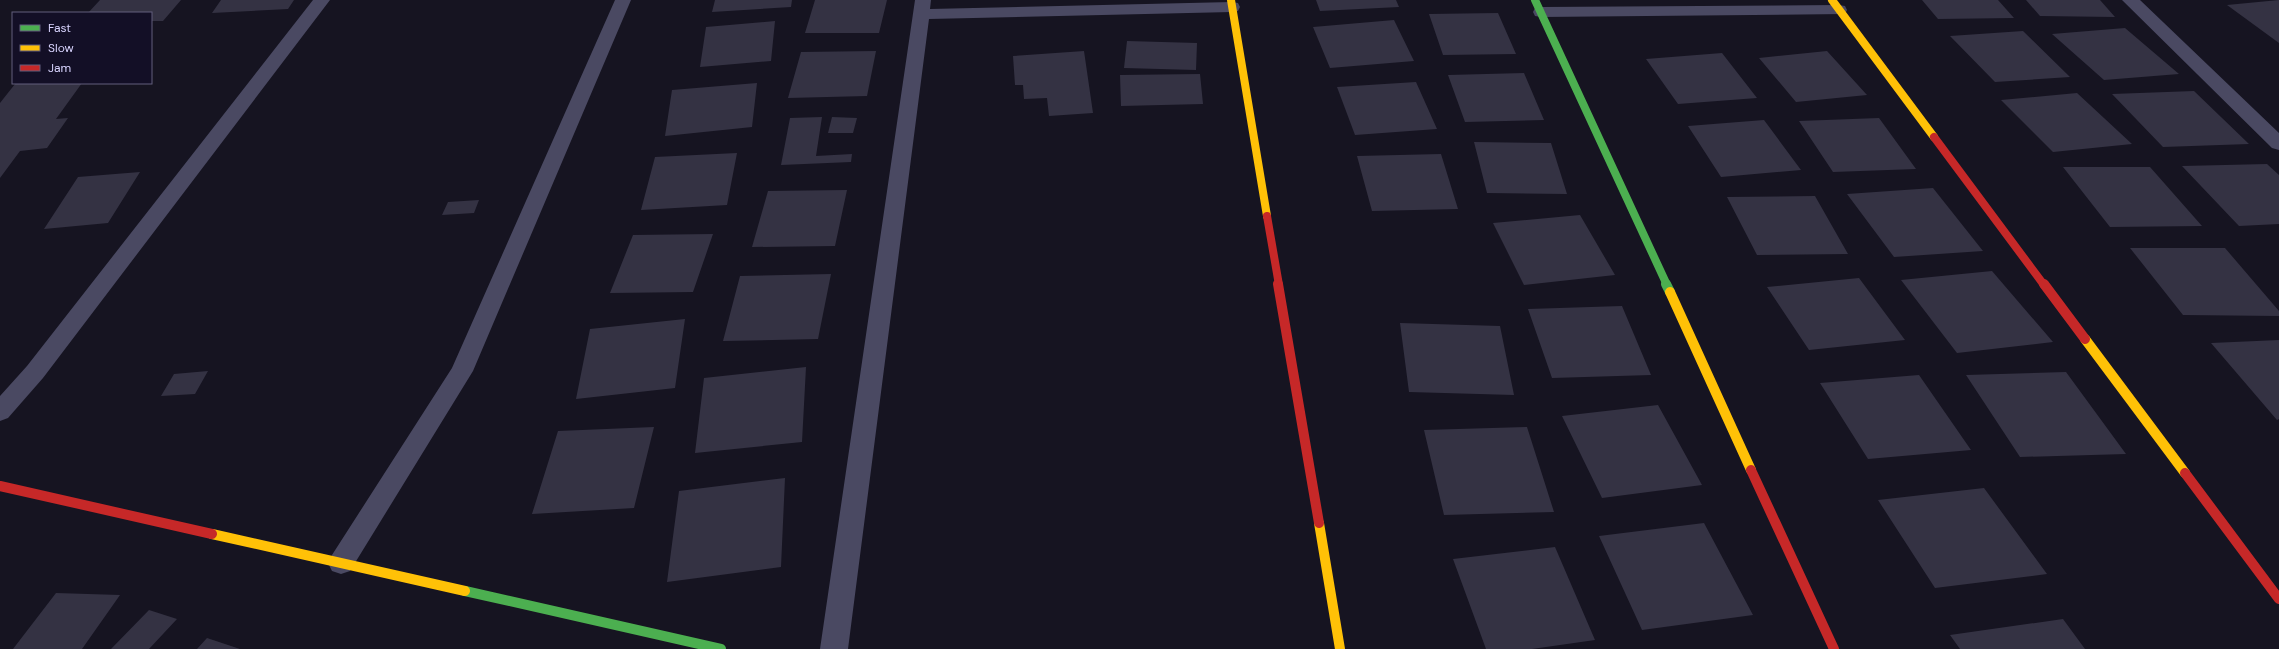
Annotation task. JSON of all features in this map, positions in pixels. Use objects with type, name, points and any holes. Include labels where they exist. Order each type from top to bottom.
[{"type":"street","points":[[0,412],[35,372],[322,0]]},
{"type":"street","points":[[341,563],[462,371],[623,0]]},
{"type":"street","points":[[2130,0],[2279,144]]},
{"type":"street","points":[[834,649],[922,7],[1231,3],[1340,649]]},
{"type":"street","points":[[1834,649],[1538,6],[1836,5],[2279,599]]},
{"type":"street","points":[[0,486],[721,649]]},
{"type":"building","points":[[100,0],[181,0],[163,21],[152,21],[152,12],[89,12]]},
{"type":"building","points":[[221,0],[294,0],[288,9],[212,13]]},
{"type":"building","points":[[715,0],[792,0],[791,7],[712,12]]},
{"type":"building","points":[[815,0],[887,0],[879,33],[805,33]]},
{"type":"building","points":[[1316,0],[1396,0],[1399,7],[1320,11]]},
{"type":"building","points":[[1922,0],[1998,0],[2014,18],[1938,19]]},
{"type":"building","points":[[2026,0],[2100,0],[2115,17],[2040,16]]},
{"type":"building","points":[[2279,0],[2279,43],[2227,5]]},
{"type":"building","points":[[1498,13],[1516,54],[1443,55],[1429,14]]},
{"type":"building","points":[[1394,20],[1414,61],[1330,68],[1313,27]]},
{"type":"building","points":[[775,21],[771,61],[700,67],[706,27]]},
{"type":"building","points":[[2125,28],[2179,74],[2104,80],[2052,34]]},
{"type":"building","points":[[2023,31],[2070,77],[1995,82],[1950,36]]},
{"type":"building","points":[[1127,41],[1197,43],[1196,70],[1124,68]]},
{"type":"building","points":[[876,51],[867,96],[788,98],[801,52]]},
{"type":"building","points":[[1084,51],[1093,113],[1049,116],[1047,98],[1024,99],[1023,85],[1015,85],[1013,56]]},
{"type":"building","points":[[1827,51],[1867,95],[1796,102],[1759,58]]},
{"type":"building","points":[[1722,53],[1757,98],[1678,104],[1646,59]]},
{"type":"building","points":[[1524,73],[1544,120],[1465,122],[1448,75]]},
{"type":"building","points":[[1200,74],[1203,104],[1121,106],[1120,75]]},
{"type":"building","points":[[1416,82],[1437,129],[1355,135],[1337,87]]},
{"type":"building","points":[[757,83],[752,127],[665,136],[672,90]]},
{"type":"building","points":[[15,84],[81,84],[56,119],[68,118],[47,148],[20,151],[0,178],[0,103]]},
{"type":"building","points":[[2194,91],[2249,144],[2163,147],[2112,94]]},
{"type":"building","points":[[2077,93],[2132,144],[2053,152],[2001,100]]},
{"type":"building","points":[[822,117],[816,156],[852,154],[851,162],[781,165],[790,118]]},
{"type":"building","points":[[832,117],[857,118],[853,133],[828,133]]},
{"type":"building","points":[[1879,118],[1916,169],[1833,172],[1799,121]]},
{"type":"building","points":[[1764,120],[1801,170],[1721,177],[1688,126]]},
{"type":"building","points":[[1474,142],[1551,143],[1567,194],[1487,193]]},
{"type":"building","points":[[737,153],[727,205],[641,210],[655,157]]},
{"type":"building","points":[[1441,154],[1458,209],[1372,211],[1357,156]]},
{"type":"building","points":[[2267,164],[2279,175],[2279,224],[2239,226],[2182,166]]},
{"type":"building","points":[[2063,167],[2150,167],[2202,226],[2110,227]]},
{"type":"building","points":[[140,172],[108,223],[44,229],[78,177]]},
{"type":"building","points":[[1933,188],[1983,251],[1894,257],[1847,194]]},
{"type":"building","points":[[847,190],[835,246],[752,247],[768,191]]},
{"type":"building","points":[[1815,196],[1848,254],[1757,255],[1727,197]]},
{"type":"building","points":[[479,200],[474,213],[442,215],[448,202]]},
{"type":"building","points":[[1580,215],[1615,275],[1524,285],[1493,223]]},
{"type":"building","points":[[713,234],[693,292],[610,293],[633,235]]},
{"type":"building","points":[[2130,248],[2225,248],[2279,311],[2279,316],[2183,315]]},
{"type":"building","points":[[1992,271],[2053,342],[1957,353],[1901,280]]},
{"type":"building","points":[[831,274],[818,339],[723,341],[740,276]]},
{"type":"building","points":[[1859,278],[1905,340],[1809,350],[1767,287]]},
{"type":"building","points":[[1622,306],[1651,375],[1552,378],[1528,309]]},
{"type":"building","points":[[685,319],[675,388],[576,399],[590,329]]},
{"type":"building","points":[[1400,323],[1500,326],[1514,395],[1409,392]]},
{"type":"building","points":[[2279,340],[2279,419],[2277,420],[2211,343]]},
{"type":"building","points":[[806,367],[802,442],[695,453],[704,378]]},
{"type":"building","points":[[208,371],[195,394],[161,396],[174,374]]},
{"type":"building","points":[[2066,372],[2126,454],[2020,457],[1966,375]]},
{"type":"building","points":[[1919,375],[1971,450],[1868,459],[1820,383]]},
{"type":"building","points":[[1658,405],[1702,485],[1602,498],[1562,416]]},
{"type":"building","points":[[654,427],[634,508],[532,514],[558,431]]},
{"type":"building","points":[[1527,427],[1554,512],[1444,515],[1424,430]]},
{"type":"building","points":[[785,478],[781,567],[667,582],[679,491]]},
{"type":"building","points":[[1984,488],[2047,574],[1935,588],[1878,500]]},
{"type":"building","points":[[1704,523],[1753,615],[1642,630],[1599,536]]},
{"type":"building","points":[[1555,547],[1595,640],[1532,649],[1486,649],[1453,559]]},
{"type":"building","points":[[56,593],[120,595],[82,649],[13,649]]},
{"type":"building","points":[[149,610],[177,619],[149,649],[111,649]]},
{"type":"building","points":[[2063,619],[2085,649],[1960,649],[1950,635]]},
{"type":"building","points":[[207,638],[240,649],[197,649]]},
{"type":"traffic: fast","points":[[1535,0],[1670,292]]},
{"type":"traffic: fast","points":[[465,591],[721,649]]},
{"type":"traffic: slow","points":[[1231,0],[1267,216]]},
{"type":"traffic: slow","points":[[1832,0],[1934,137]]},
{"type":"traffic: slow","points":[[1670,292],[1751,470]]},
{"type":"traffic: slow","points":[[2085,339],[2185,473]]},
{"type":"traffic: slow","points":[[1319,523],[1340,649]]},
{"type":"traffic: slow","points":[[212,534],[465,591]]},
{"type":"traffic: jam","points":[[1934,137],[2085,339]]},
{"type":"traffic: jam","points":[[1267,216],[1319,523]]},
{"type":"traffic: jam","points":[[1751,470],[1834,649]]},
{"type":"traffic: jam","points":[[2185,473],[2279,599]]},
{"type":"traffic: jam","points":[[0,486],[212,534]]}]
